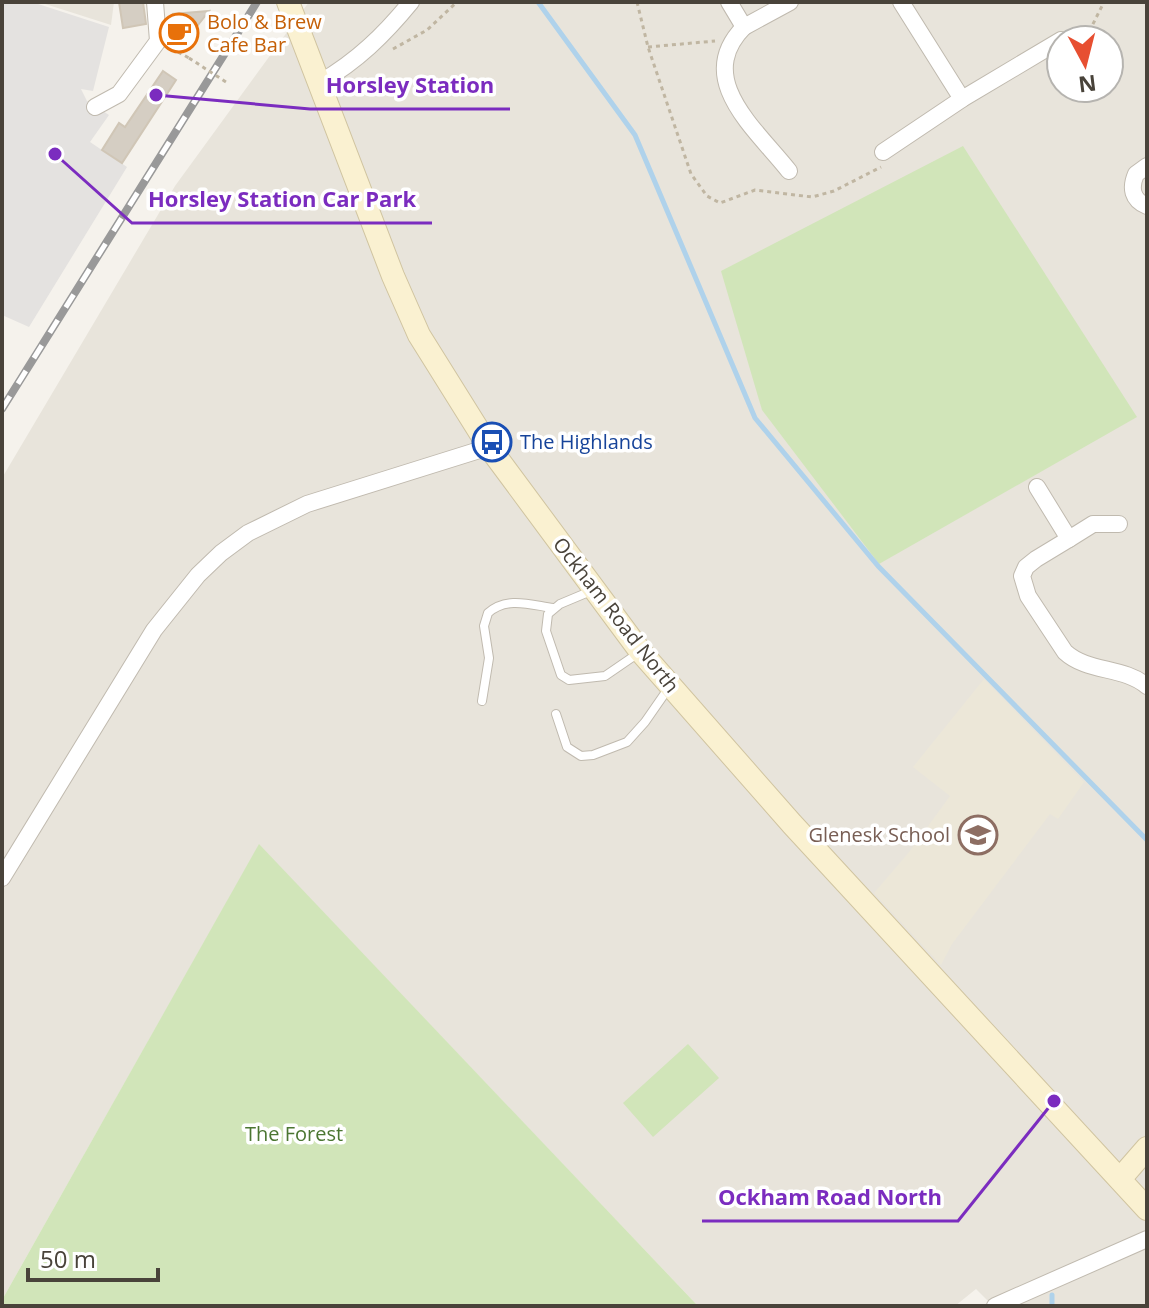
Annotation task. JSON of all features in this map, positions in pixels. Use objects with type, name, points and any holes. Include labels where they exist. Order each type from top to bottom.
[{"type":"main road","name":"Ockham Road North","points":[[288,2],[393,276],[419,335],[489,447],[593,589],[670,686],[792,824],[1147,1209]]},
{"type":"main road","points":[[1120,1179],[1147,1148]]},
{"type":"street","points":[[95,107],[119,94],[158,41],[155,2]]},
{"type":"street","points":[[321,82],[351,64],[388,31],[411,2]]},
{"type":"street","points":[[729,2],[744,27]]},
{"type":"street","points":[[789,171],[730,98],[723,65],[731,40],[744,27],[790,2]]},
{"type":"street","points":[[901,2],[962,99]]},
{"type":"street","points":[[883,152],[962,99],[1045,51]]},
{"type":"street","points":[[1147,166],[1136,174],[1133,182],[1136,198],[1147,206]]},
{"type":"street","points":[[2,878],[154,630],[198,575],[221,553],[248,533],[297,508],[489,447]]},
{"type":"street","points":[[1037,487],[1069,539]]},
{"type":"street","points":[[1119,524],[1093,524],[1026,567],[1022,576],[1028,596],[1073,660],[1129,674],[1147,686]]},
{"type":"street","points":[[995,1306],[1147,1239]]},
{"type":"lane","points":[[593,589],[553,608],[548,614],[546,631],[561,675],[565,679],[605,676],[640,651]]},
{"type":"lane","points":[[482,701],[489,658],[484,626],[488,613],[505,603],[516,602],[553,608]]},
{"type":"lane","points":[[556,714],[567,747],[581,756],[593,755],[627,742],[636,734],[670,686]]},
{"type":"path","points":[[637,2],[648,47],[691,174],[707,196],[720,203],[755,190],[812,197],[859,179]]},
{"type":"path","points":[[1093,24],[1104,2]]},
{"type":"path","points":[[648,47],[731,40]]},
{"type":"path","points":[[189,58],[226,82]]},
{"type":"shaded area","points":[[2,2],[32,2],[109,27],[93,91],[81,89],[87,101],[109,115],[90,142],[127,167],[29,327],[2,315]]},
{"type":"shaded area","points":[[39,2],[114,2],[111,25]]},
{"type":"shaded area","points":[[309,2],[1147,2],[1147,1306],[993,1306],[976,1289],[955,1306],[698,1306],[259,845],[2,1300],[2,478],[175,186]]},
{"type":"shaded area","name":"Glenesk School","points":[[984,679],[1084,782],[1058,819],[1050,814],[952,944],[941,965],[874,893],[910,851],[950,796],[913,767]]},
{"type":"green space","points":[[963,146],[1137,417],[879,564],[762,410],[721,271]]},
{"type":"green space","name":"The Forest","points":[[259,844],[698,1306],[2,1306],[2,1300]]},
{"type":"green space","points":[[688,1044],[719,1078],[653,1137],[623,1103]]},
{"type":"building","points":[[119,2],[143,2],[146,24],[123,28]]},
{"type":"building","points":[[209,11],[180,48],[173,14]]},
{"type":"building","points":[[163,71],[176,80],[122,163],[102,150],[119,123],[125,127]]},
{"type":"waterway","points":[[538,2],[635,135],[755,418],[878,566],[1147,840]]},
{"type":"waterway","points":[[1052,1295],[1052,1306]]},
{"type":"railway","points":[[2,409],[257,2]]},
{"type":"place","name":"Bolo & Brew Cafe Bar","points":[[179,33]]},
{"type":"place","name":"Horsley Station","points":[[156,95]]},
{"type":"place","name":"Horsley Station Car Park","points":[[55,154]]},
{"type":"place","name":"The Highlands","points":[[492,442]]},
{"type":"place","name":"Glenesk School","points":[[978,835]]},
{"type":"place","name":"Ockham Road North","points":[[1054,1101]]}]
